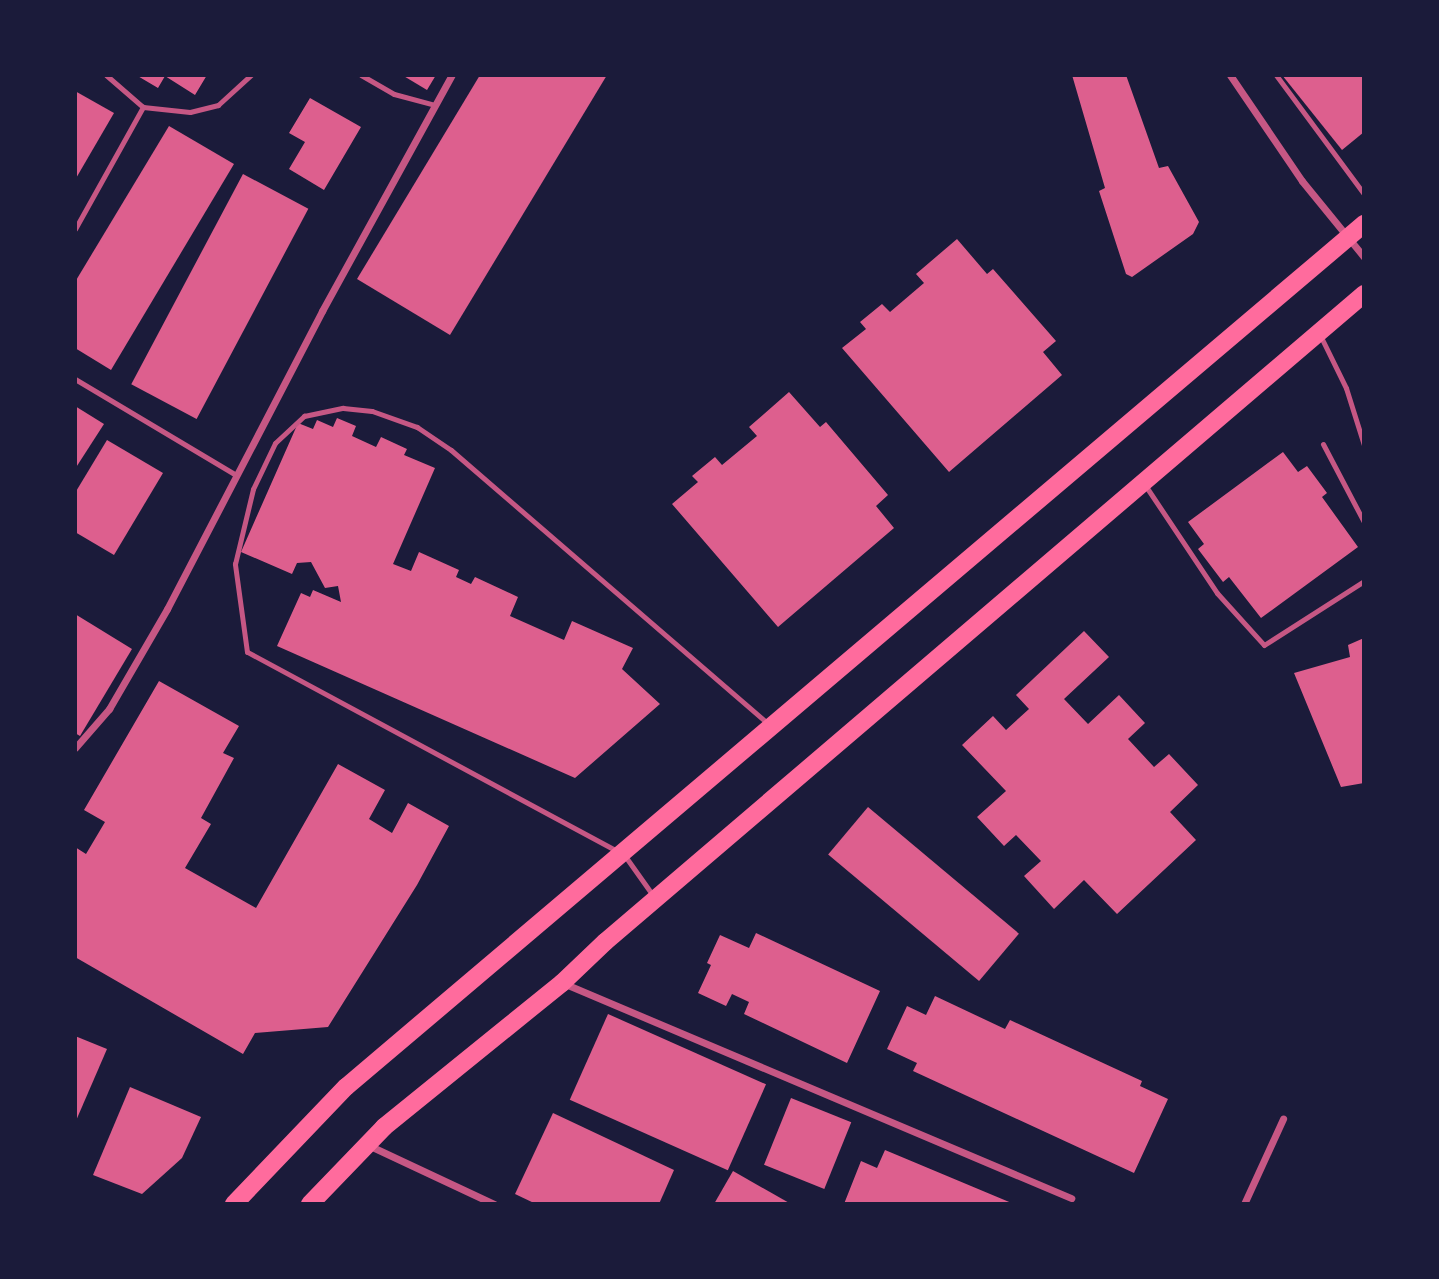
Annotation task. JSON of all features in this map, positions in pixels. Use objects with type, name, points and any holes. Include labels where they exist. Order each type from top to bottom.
[{"type":"main road","points":[[233,1204],[346,1087],[624,855],[1364,224]]},
{"type":"main road","points":[[310,1204],[384,1127],[562,983],[656,899],[1364,294]]},
{"type":"street","points":[[75,748],[109,709],[167,609],[236,475],[452,75]]},
{"type":"street","points":[[1230,75],[1302,181],[1364,257]]},
{"type":"street","points":[[562,983],[1070,1198]]},
{"type":"street","points":[[1244,1204],[1283,1119]]},
{"type":"street","points":[[367,1144],[495,1204]]},
{"type":"lane","points":[[106,75],[143,107],[190,112],[218,105],[251,75]]},
{"type":"lane","points":[[361,75],[394,94],[435,105]]},
{"type":"lane","points":[[1276,75],[1364,194]]},
{"type":"lane","points":[[75,229],[143,107]]},
{"type":"lane","points":[[1320,334],[1346,388],[1364,445]]},
{"type":"lane","points":[[75,379],[236,475]]},
{"type":"lane","points":[[656,899],[624,855],[247,652],[235,564],[253,489],[275,443],[304,416],[343,408],[372,411],[417,427],[451,450],[773,728]]},
{"type":"lane","points":[[1323,444],[1364,522]]},
{"type":"lane","points":[[1144,484],[1217,593],[1264,645],[1364,581]]},
{"type":"building","points":[[136,75],[207,75],[195,95],[165,76],[158,88]]},
{"type":"building","points":[[402,75],[436,75],[427,90]]},
{"type":"building","points":[[480,75],[607,75],[450,335],[357,279]]},
{"type":"building","points":[[1072,75],[1126,75],[1159,168],[1168,166],[1199,222],[1193,234],[1132,277],[1126,274],[1099,191],[1105,188]]},
{"type":"building","points":[[1282,75],[1364,75],[1364,132],[1342,150]]},
{"type":"building","points":[[75,91],[114,113],[75,180]]},
{"type":"building","points":[[310,98],[361,127],[324,190],[289,169],[305,142],[289,133]]},
{"type":"building","points":[[169,126],[234,164],[111,370],[75,348],[75,282]]},
{"type":"building","points":[[243,174],[308,209],[197,419],[131,384]]},
{"type":"building","points":[[957,239],[987,274],[993,269],[1056,341],[1043,352],[1062,375],[949,472],[842,348],[866,329],[860,322],[882,304],[890,312],[924,283],[916,274]]},
{"type":"building","points":[[789,392],[820,427],[826,422],[888,495],[876,506],[894,528],[778,627],[672,504],[698,482],[692,476],[715,457],[722,465],[757,436],[749,427]]},
{"type":"building","points":[[75,406],[104,424],[75,469]]},
{"type":"building","points":[[337,418],[356,426],[352,436],[376,447],[381,437],[407,449],[404,455],[435,468],[393,564],[411,571],[419,552],[459,570],[456,577],[471,584],[475,577],[518,597],[510,616],[564,640],[572,621],[633,648],[622,669],[660,704],[575,778],[277,646],[301,593],[310,597],[313,590],[341,602],[338,586],[325,588],[311,562],[297,563],[292,574],[241,552],[298,423],[313,429],[317,420],[333,427]]},
{"type":"building","points":[[107,440],[163,473],[114,555],[75,532],[75,493]]},
{"type":"building","points":[[1283,452],[1298,472],[1307,466],[1327,493],[1322,497],[1358,547],[1261,618],[1229,577],[1223,582],[1198,549],[1204,544],[1188,522]]},
{"type":"building","points":[[75,614],[132,649],[80,736],[75,733]]},
{"type":"building","points":[[1084,631],[1109,657],[1064,699],[1088,724],[1119,695],[1145,723],[1128,739],[1154,767],[1169,754],[1198,785],[1170,812],[1196,840],[1117,914],[1084,880],[1054,909],[1024,876],[1041,861],[1016,835],[1004,846],[977,817],[1006,791],[962,745],[993,716],[1006,730],[1029,709],[1016,695]]},
{"type":"building","points":[[1364,638],[1364,783],[1341,787],[1294,673],[1350,657],[1348,645]]},
{"type":"building","points":[[159,681],[239,726],[223,753],[234,758],[201,818],[211,824],[185,868],[256,908],[338,764],[385,790],[369,819],[392,833],[408,803],[449,826],[417,885],[328,1027],[255,1033],[243,1054],[75,957],[75,847],[86,854],[105,822],[84,810]]},
{"type":"building","points":[[868,807],[1019,934],[979,981],[828,854]]},
{"type":"building","points":[[756,933],[880,991],[847,1063],[744,1014],[749,1002],[732,994],[726,1006],[698,993],[711,965],[707,963],[720,935],[749,948]]},
{"type":"building","points":[[935,996],[1005,1029],[1010,1020],[1142,1081],[1140,1086],[1168,1099],[1134,1173],[913,1071],[917,1063],[887,1049],[907,1006],[926,1015]]},
{"type":"building","points":[[608,1014],[766,1084],[728,1170],[570,1100]]},
{"type":"building","points":[[75,1036],[107,1049],[75,1123]]},
{"type":"building","points":[[130,1087],[201,1117],[182,1158],[142,1194],[93,1175]]},
{"type":"building","points":[[791,1098],[851,1122],[824,1189],[764,1165]]},
{"type":"building","points":[[553,1113],[674,1170],[659,1204],[536,1204],[515,1194]]},
{"type":"building","points":[[885,1150],[1014,1204],[844,1204],[861,1161],[877,1168]]},
{"type":"building","points":[[733,1171],[791,1204],[714,1204]]}]
